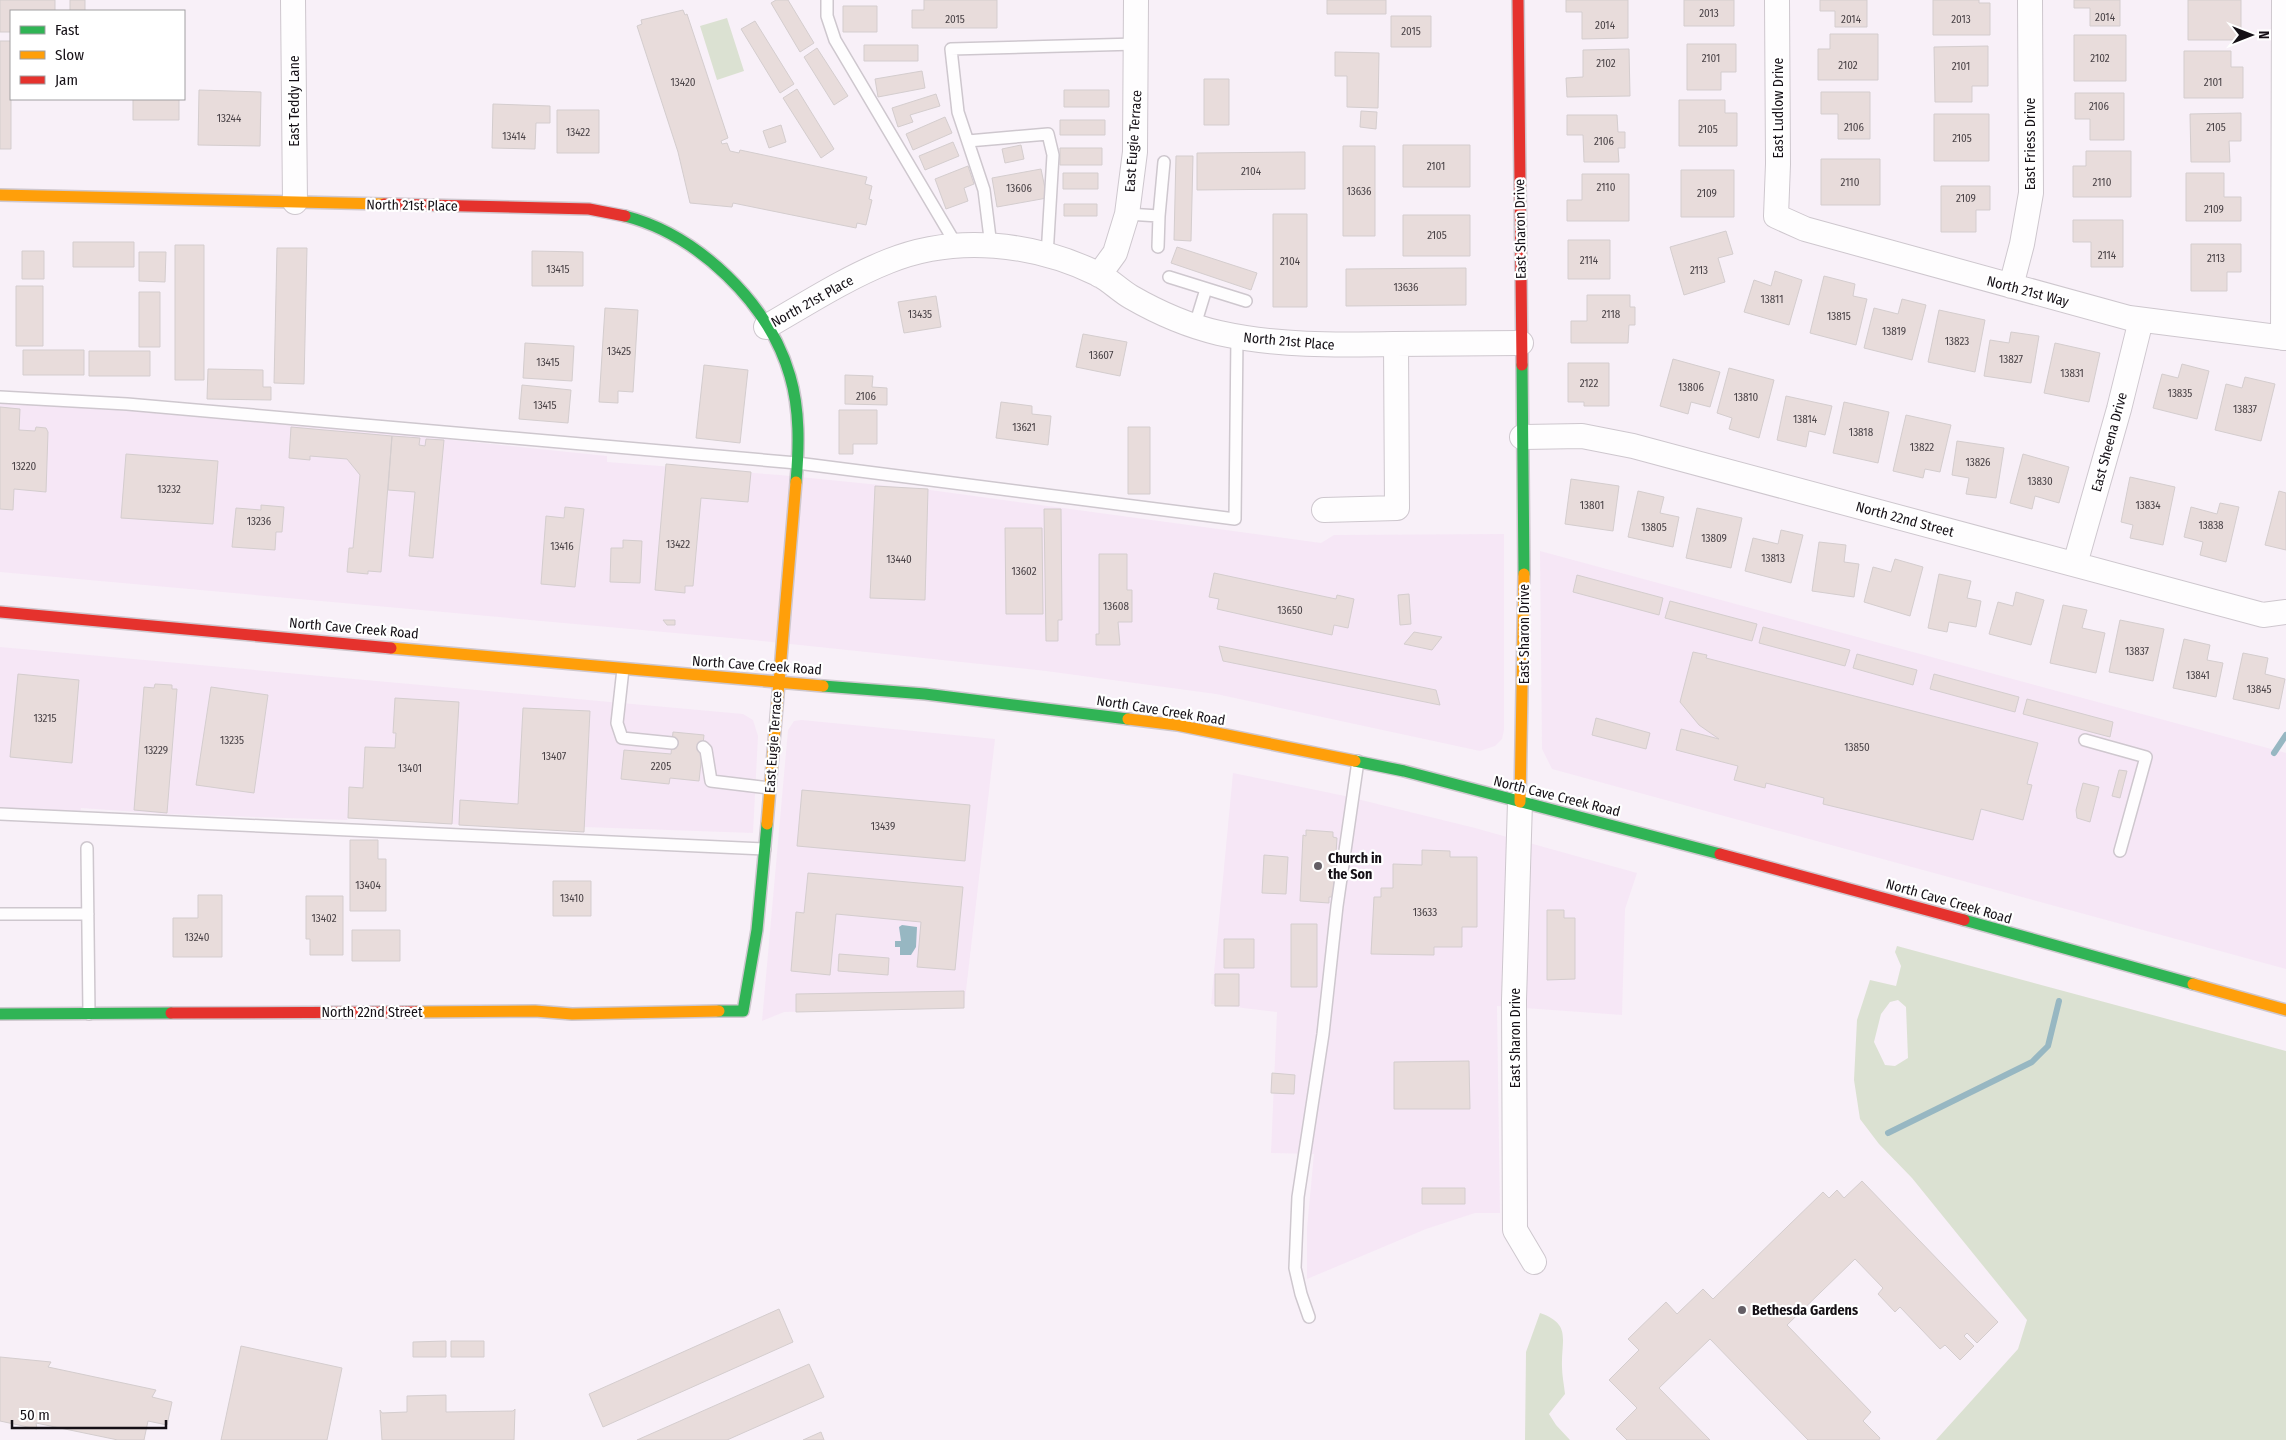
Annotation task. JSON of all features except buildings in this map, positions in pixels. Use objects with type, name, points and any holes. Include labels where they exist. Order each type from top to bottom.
[{"type":"street","name":"East Teddy Lane","points":[[293,0],[295,202]]},
{"type":"street","name":"East Eugie Terrace","points":[[1099,275],[1115,253],[1127,214],[1135,152],[1136,0]]},
{"type":"street","name":"East Sharon Drive","points":[[1518,0],[1524,611],[1514,1000],[1515,1230],[1534,1262]]},
{"type":"street","name":"East Ludlow Drive","points":[[1776,216],[1778,164],[1777,0]]},
{"type":"street","name":"East Friess Drive","points":[[2011,286],[2022,244],[2031,193],[2030,0]]},
{"type":"street","points":[[2284,0],[2285,338]]},
{"type":"street","name":"North 21st Place","points":[[0,195],[589,209],[626,216],[659,227],[692,247],[736,284],[766,327],[843,283],[889,260],[930,248],[1013,246],[1099,275],[1130,296],[1195,324],[1237,336],[1269,342],[1329,345],[1522,343]]},
{"type":"street","name":"North 21st Way","points":[[1776,216],[1805,229],[2141,320],[2285,338]]},
{"type":"street","name":"East Sheena Drive","points":[[2075,564],[2141,320]]},
{"type":"street","name":"East Eugie Terrace","points":[[743,1011],[754,965],[797,463],[798,413],[790,374],[766,327]]},
{"type":"street","points":[[1324,510],[1396,508],[1396,344]]},
{"type":"street","name":"North 22nd Street","points":[[1522,437],[1582,436],[1634,446],[2262,615],[2286,612]]},
{"type":"street","name":"North Cave Creek Road","points":[[0,612],[925,694],[1143,720],[1404,771],[1867,893],[2286,1010]]},
{"type":"street","name":"North 22nd Street","points":[[0,1014],[535,1011],[572,1014],[743,1011]]},
{"type":"lane","points":[[827,0],[827,16],[835,40],[957,246]]},
{"type":"lane","points":[[991,246],[984,190],[958,112],[951,49],[1136,44]]},
{"type":"lane","points":[[968,141],[1048,134],[1053,155],[1047,256]]},
{"type":"lane","points":[[1158,247],[1164,162]]},
{"type":"lane","points":[[1127,214],[1159,216]]},
{"type":"lane","points":[[1169,277],[1246,302]]},
{"type":"lane","points":[[1195,324],[1206,289]]},
{"type":"lane","points":[[0,396],[127,404],[797,463],[1235,519],[1237,336]]},
{"type":"lane","points":[[623,667],[617,723],[622,738],[672,743]]},
{"type":"lane","points":[[2085,740],[2146,758],[2120,851]]},
{"type":"lane","points":[[703,747],[706,750],[711,781],[770,788]]},
{"type":"lane","points":[[1309,1318],[1300,1294],[1295,1268],[1298,1197],[1323,1034],[1337,906],[1358,762]]},
{"type":"lane","points":[[0,814],[765,849]]},
{"type":"lane","points":[[87,848],[89,1014]]},
{"type":"lane","points":[[0,914],[88,914]]},
{"type":"shaded area","points":[[0,402],[131,411],[395,434],[607,456],[607,462],[780,475],[930,490],[1321,543],[1334,535],[1504,534],[1504,730],[1502,739],[1495,746],[1480,751],[1216,694],[1046,671],[753,640],[0,572]]},
{"type":"shaded area","points":[[1540,551],[2286,753],[2286,969],[1552,769],[1542,749]]},
{"type":"shaded area","points":[[0,647],[743,714],[753,720],[758,736],[753,833],[584,827],[517,826],[517,828],[348,818],[347,820],[166,814],[81,808],[80,812],[0,808]]},
{"type":"shaded area","points":[[802,720],[995,739],[964,1008],[784,1012],[762,1021],[788,730],[794,721]]},
{"type":"shaded area","points":[[1233,773],[1345,796],[1475,828],[1637,873],[1625,909],[1622,1015],[1497,1006],[1500,1213],[1475,1213],[1426,1229],[1307,1279],[1307,1228],[1314,1154],[1271,1153],[1277,1012],[1211,1004]]},
{"type":"green space","points":[[727,18],[744,71],[717,80],[700,26]]},
{"type":"green space","points":[[1897,946],[2286,1051],[2286,1440],[1936,1440],[2018,1349],[2027,1320],[1912,1178],[1879,1144],[1860,1119],[1854,1080],[1857,1020],[1870,980],[1896,986],[1901,966],[1895,952]],"holes":[[[1898,1000],[1906,1007],[1908,1058],[1895,1066],[1885,1065],[1874,1042],[1881,1014],[1890,1002]]]},
{"type":"green space","points":[[1540,1313],[1557,1322],[1563,1334],[1562,1370],[1565,1394],[1549,1414],[1570,1440],[1525,1440],[1526,1352]]},
{"type":"water","points":[[902,925],[917,927],[916,947],[911,955],[900,955],[900,947],[895,947],[895,941],[901,941],[899,927]]},
{"type":"waterway","points":[[2274,753],[2286,735]]},
{"type":"waterway","points":[[1888,1133],[2032,1062],[2048,1046],[2059,1001]]},
{"type":"traffic: fast","points":[[625,216],[652,225],[679,239],[704,256],[748,298],[766,323],[780,349],[790,376],[796,402],[798,429],[796,482]]},
{"type":"traffic: fast","points":[[1522,365],[1524,574]]},
{"type":"traffic: fast","points":[[823,686],[925,694],[1128,719]]},
{"type":"traffic: fast","points":[[1355,761],[1404,771],[1720,854]]},
{"type":"traffic: fast","points":[[719,1011],[743,1011],[757,930],[767,824]]},
{"type":"traffic: fast","points":[[1964,920],[2193,984]]},
{"type":"traffic: fast","points":[[0,1014],[171,1013]]},
{"type":"traffic: slow","points":[[0,195],[384,204]]},
{"type":"traffic: slow","points":[[767,824],[796,482]]},
{"type":"traffic: slow","points":[[1520,802],[1524,574]]},
{"type":"traffic: slow","points":[[391,648],[823,686]]},
{"type":"traffic: slow","points":[[1128,719],[1177,725],[1355,761]]},
{"type":"traffic: slow","points":[[2193,984],[2286,1010]]},
{"type":"traffic: slow","points":[[416,1012],[535,1011],[572,1014],[719,1011]]},
{"type":"traffic: jam","points":[[1518,0],[1522,365]]},
{"type":"traffic: jam","points":[[384,204],[589,209],[625,216]]},
{"type":"traffic: jam","points":[[0,612],[391,648]]},
{"type":"traffic: jam","points":[[1720,854],[1964,920]]},
{"type":"traffic: jam","points":[[171,1013],[416,1012]]},
{"type":"place","name":"Church in the Son","points":[[1318,866]]},
{"type":"place","name":"Bethesda Gardens","points":[[1742,1310]]}]
